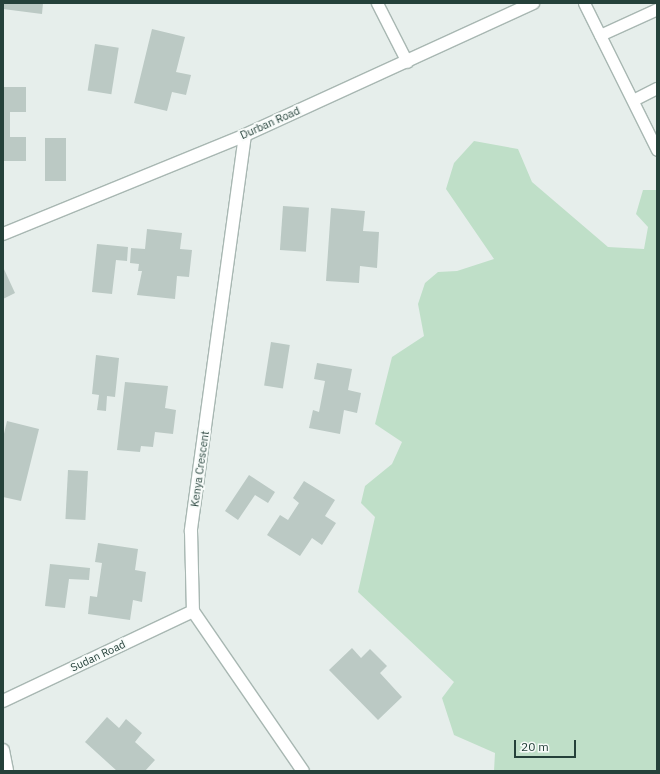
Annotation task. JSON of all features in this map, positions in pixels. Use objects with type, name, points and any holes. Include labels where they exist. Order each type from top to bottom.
[{"type":"street","name":"Durban Road","points":[[3,234],[245,135],[533,3]]},
{"type":"street","name":"Kenya Crescent","points":[[193,611],[191,531],[245,135]]},
{"type":"street","name":"Sudan Road","points":[[3,701],[193,611]]},
{"type":"street","points":[[193,611],[303,771]]},
{"type":"street","points":[[3,750],[6,771]]},
{"type":"lane","points":[[377,3],[407,62]]},
{"type":"lane","points":[[584,3],[657,150]]},
{"type":"lane","points":[[600,35],[657,9]]},
{"type":"lane","points":[[632,100],[657,88]]},
{"type":"green space","points":[[474,141],[518,149],[532,182],[608,247],[644,249],[648,227],[636,214],[643,190],[657,190],[657,771],[494,771],[495,753],[454,735],[442,698],[454,682],[358,592],[375,517],[361,503],[365,486],[392,464],[402,442],[375,424],[392,357],[424,336],[418,304],[425,283],[438,272],[457,271],[494,259],[446,189],[454,163]]},
{"type":"building","points":[[3,3],[43,3],[42,14],[3,9]]},
{"type":"building","points":[[152,29],[185,37],[176,72],[191,75],[186,95],[172,92],[167,111],[134,103]]},
{"type":"building","points":[[95,44],[119,48],[111,94],[88,90]]},
{"type":"building","points":[[3,87],[26,87],[26,112],[10,112],[10,137],[26,137],[26,161],[3,161]]},
{"type":"building","points":[[45,138],[66,138],[66,181],[45,181]]},
{"type":"building","points":[[283,206],[309,208],[306,252],[280,250]]},
{"type":"building","points":[[331,208],[365,211],[363,231],[379,232],[377,268],[360,266],[359,283],[326,281]]},
{"type":"building","points":[[147,229],[182,233],[180,249],[192,250],[189,277],[177,276],[175,299],[137,295],[142,271],[138,271],[139,264],[130,263],[131,248],[145,249]]},
{"type":"building","points":[[97,244],[128,247],[127,261],[116,260],[112,294],[92,292]]},
{"type":"building","points":[[3,267],[15,293],[3,299]]},
{"type":"building","points":[[271,342],[290,345],[283,388],[264,385]]},
{"type":"building","points":[[96,355],[119,358],[115,397],[107,396],[106,411],[97,410],[99,395],[92,394]]},
{"type":"building","points":[[317,363],[352,369],[348,390],[361,393],[357,413],[344,410],[340,434],[309,428],[313,410],[319,412],[325,381],[314,379]]},
{"type":"building","points":[[125,382],[168,386],[165,408],[176,410],[173,434],[155,432],[153,447],[141,446],[140,452],[117,450]]},
{"type":"building","points":[[7,421],[39,429],[21,501],[3,497],[3,438]]},
{"type":"building","points":[[68,470],[88,471],[85,520],[65,519]]},
{"type":"building","points":[[249,475],[275,492],[268,503],[255,495],[238,520],[225,511]]},
{"type":"building","points":[[304,481],[335,500],[325,516],[336,523],[322,545],[312,538],[300,556],[267,535],[280,515],[288,520],[299,503],[293,498]]},
{"type":"building","points":[[98,543],[138,549],[135,570],[146,572],[142,602],[133,600],[130,620],[88,614],[90,596],[97,597],[102,563],[95,562]]},
{"type":"building","points":[[50,564],[90,568],[89,580],[69,579],[65,608],[45,606]]},
{"type":"building","points":[[352,648],[361,658],[370,649],[387,666],[380,673],[402,697],[378,720],[329,670]]},
{"type":"building","points":[[107,717],[119,728],[126,719],[142,733],[135,742],[155,760],[145,771],[117,771],[85,742]]}]
